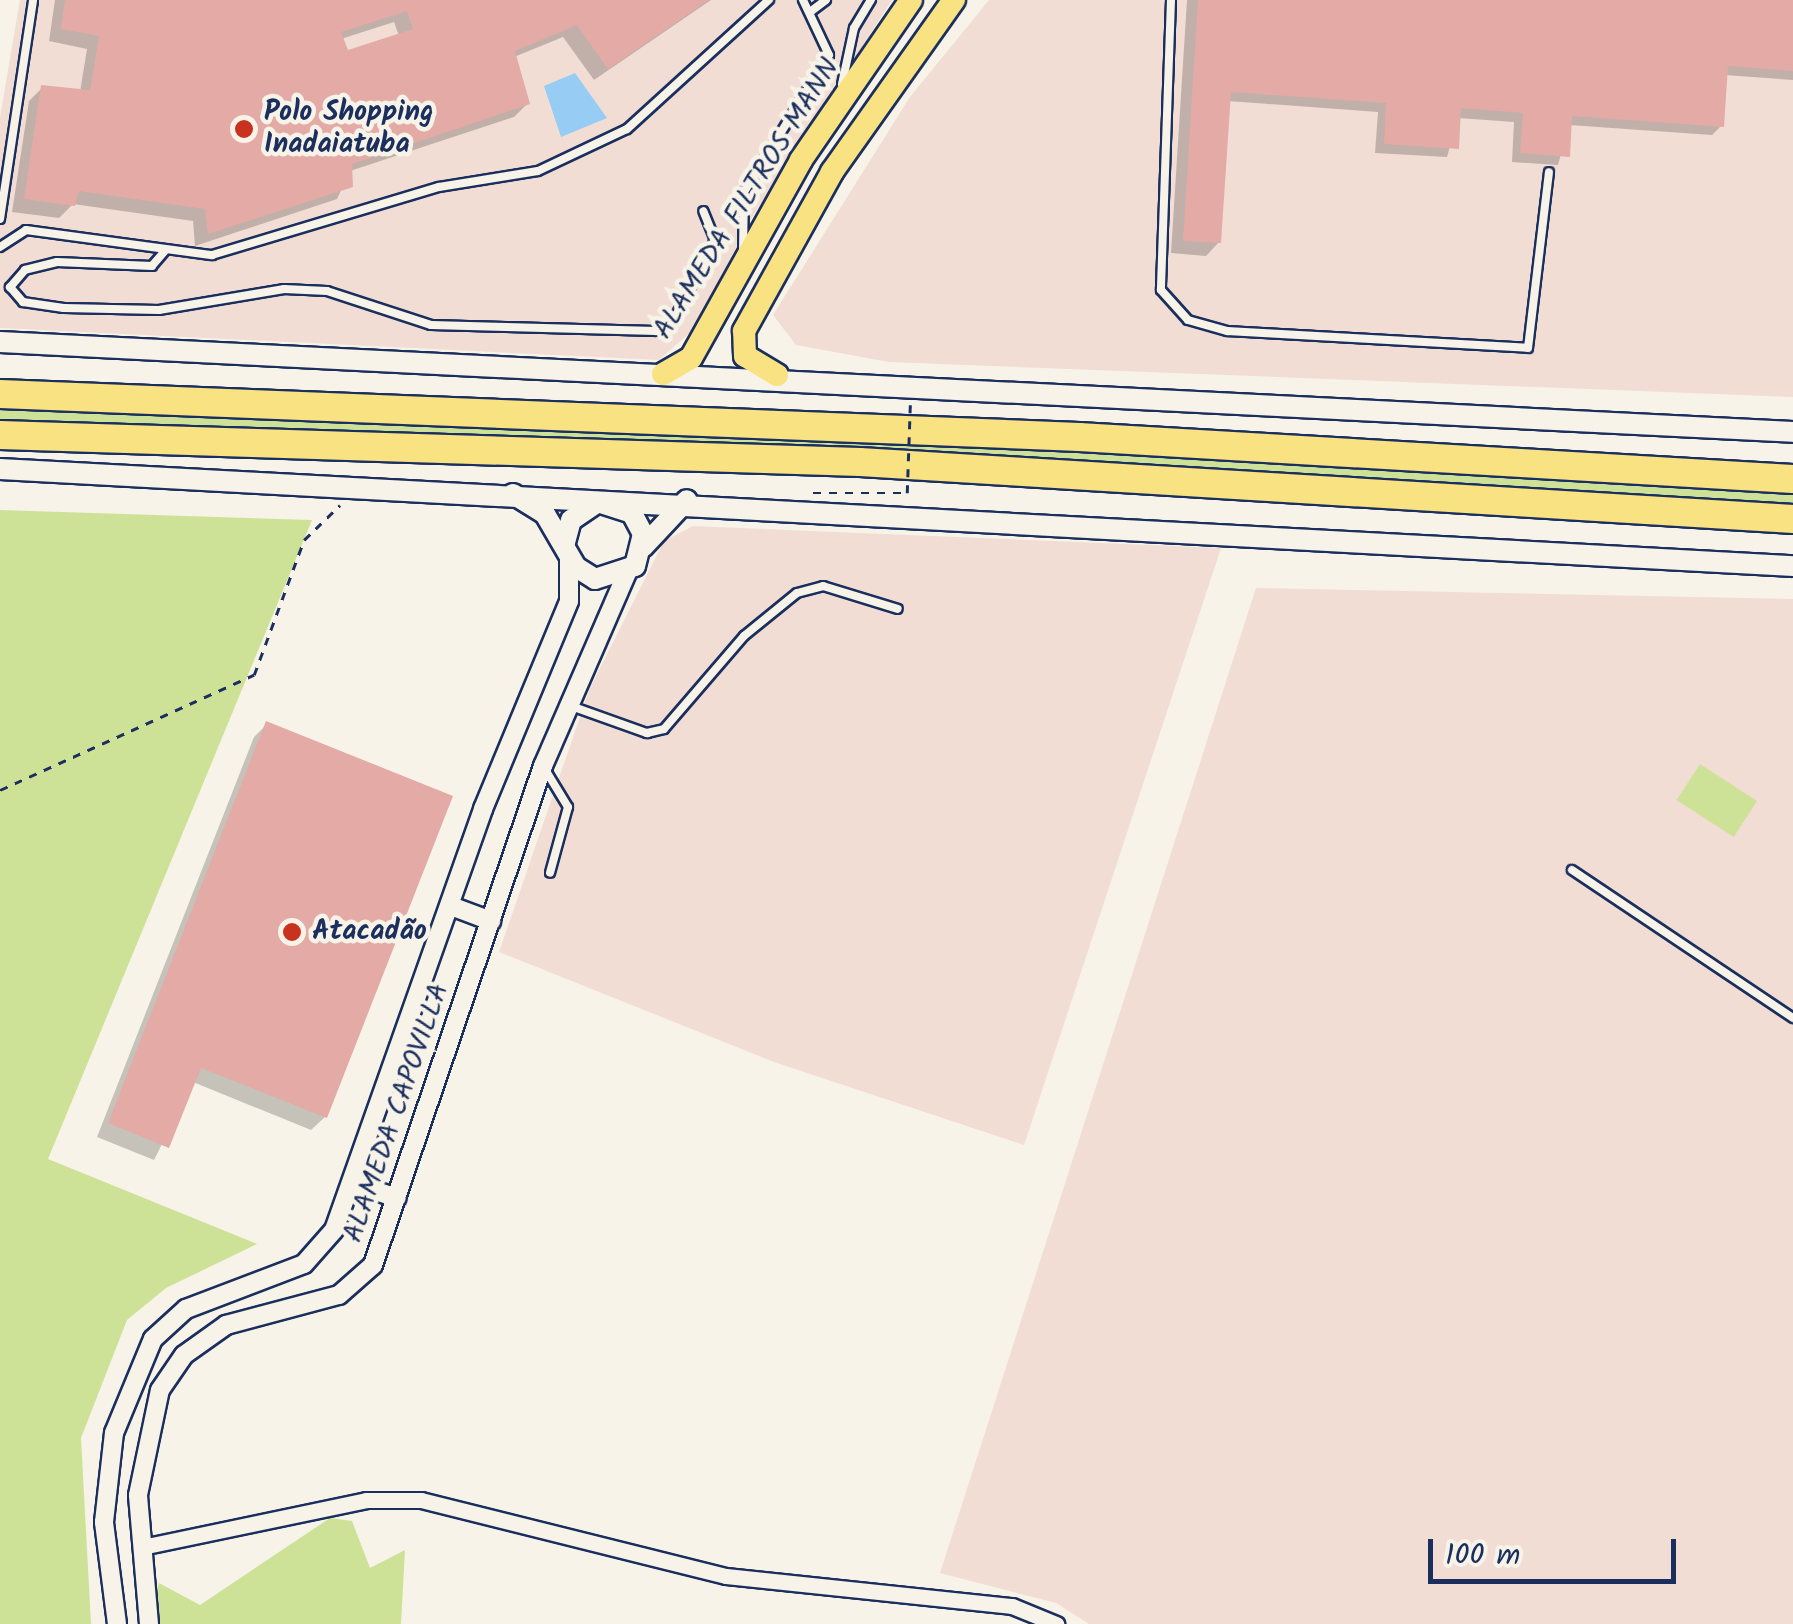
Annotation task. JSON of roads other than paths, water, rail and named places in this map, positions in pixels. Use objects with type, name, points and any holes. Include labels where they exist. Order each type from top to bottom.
[{"type":"highway","points":[[0,394],[1079,437],[1793,479]]},
{"type":"highway","points":[[0,435],[860,462],[1793,520]]},
{"type":"main road","name":"ALAMEDA FILTROS MANN","points":[[663,374],[691,358],[801,160],[911,0]]},
{"type":"main road","name":"ALAMEDA FILTROS MANN","points":[[778,376],[745,356],[744,331],[832,172],[954,0]]},
{"type":"main road","points":[[801,160],[832,172]]},
{"type":"main road","points":[[0,342],[663,374],[778,376],[1793,432]]},
{"type":"main road","points":[[0,469],[502,490],[610,502],[686,500],[785,509],[1793,566]]},
{"type":"main road","points":[[502,490],[536,506],[567,550],[595,579],[627,573],[643,546],[686,500]]},
{"type":"main road","points":[[567,550],[578,512],[610,502],[632,513],[643,546]]},
{"type":"street","name":"ALAMEDA CAPOVILLA","points":[[117,1624],[106,1534],[114,1433],[153,1339],[186,1309],[304,1264],[334,1230],[451,906],[569,601],[567,550]]},
{"type":"street","name":"ALAMEDA CAPOVILLA","points":[[150,1624],[142,1547],[145,1438],[160,1390],[202,1340],[246,1317],[339,1296],[364,1276],[397,1198],[543,766],[627,573]]},
{"type":"street","points":[[451,906],[491,921]]},
{"type":"street","points":[[352,1183],[397,1198]]},
{"type":"street","points":[[114,1433],[145,1438]]},
{"type":"street","points":[[106,1534],[142,1547],[366,1500],[421,1500],[726,1576],[1012,1606],[1056,1624]]},
{"type":"lane","points":[[0,219],[33,0]]},
{"type":"lane","points":[[0,247],[26,230],[164,252],[212,255],[580,157],[627,129],[769,0]]},
{"type":"lane","points":[[745,259],[737,237],[744,192],[829,54],[803,0]]},
{"type":"lane","points":[[810,12],[826,0]]},
{"type":"lane","points":[[834,108],[854,28],[871,0]]},
{"type":"lane","points":[[1171,0],[1161,290],[1188,320],[1227,332],[1528,348],[1549,172]]},
{"type":"lane","points":[[164,252],[152,266],[87,256],[26,270],[10,287],[35,304],[159,310],[284,289],[327,291],[432,325],[583,334],[672,323],[714,240],[703,211]]},
{"type":"lane","points":[[0,230],[7,239]]},
{"type":"lane","points":[[571,706],[647,733],[664,728],[744,636],[797,593],[823,586],[898,609]]},
{"type":"lane","points":[[543,766],[568,807],[550,873]]},
{"type":"lane","points":[[1572,870],[1793,1018]]},
{"type":"water","points":[[575,73],[607,118],[561,137],[544,86]]},
{"type":"place","name":"Polo Shopping Inadaiatuba","points":[[244,129]]},
{"type":"place","name":"Atacadão","points":[[292,932]]}]
